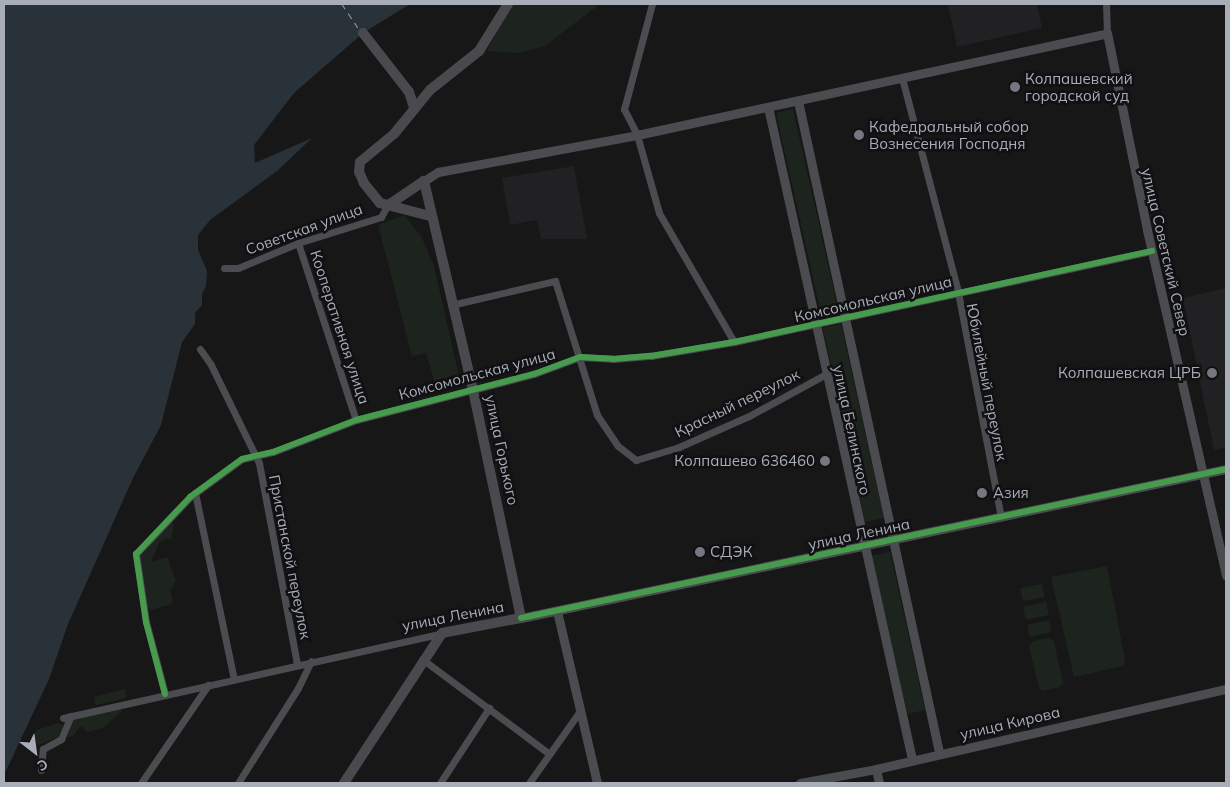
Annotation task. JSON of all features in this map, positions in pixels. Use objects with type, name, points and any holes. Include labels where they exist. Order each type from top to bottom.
[{"type":"main road","points":[[430,216],[387,206],[373,197],[359,172],[360,162],[394,134],[410,117],[414,107],[479,50],[508,4]]},
{"type":"main road","points":[[363,33],[409,92],[414,107]]},
{"type":"main road","points":[[387,206],[424,181]]},
{"type":"main road","name":"улица Горького","points":[[424,181],[430,216],[473,390],[521,618]]},
{"type":"main road","name":"улица Ленина","points":[[442,634],[521,618]]},
{"type":"main road","points":[[344,783],[422,659],[442,634]]},
{"type":"street","points":[[652,4],[624,109],[637,135],[659,214],[734,342]]},
{"type":"street","name":"улица Советский Север","points":[[1106,4],[1107,33],[1152,251],[1226,576]]},
{"type":"street","points":[[424,181],[438,172],[637,135],[1107,33]]},
{"type":"street","name":"Юбилейный переулок","points":[[902,78],[958,292],[1001,517]]},
{"type":"street","name":"улица Белинского","points":[[798,100],[939,752]]},
{"type":"street","name":"улица Белинского","points":[[768,107],[863,546],[912,759]]},
{"type":"street","name":"Советская улица","points":[[224,268],[238,268],[298,242],[381,217],[387,206]]},
{"type":"street","name":"Кооперативная улица","points":[[298,242],[356,420]]},
{"type":"street","name":"Комсомольская улица","points":[[165,694],[146,622],[136,554],[195,493],[242,459],[273,452],[356,420],[534,374],[580,357],[613,359],[652,356],[734,342],[816,326],[958,292],[1152,251]]},
{"type":"street","name":"Красный переулок","points":[[451,305],[555,282],[597,416],[618,446],[636,460],[679,447],[741,420],[826,374]]},
{"type":"street","name":"Пристанской переулок","points":[[200,349],[219,380],[259,463],[297,664]]},
{"type":"street","name":"улица Ленина","points":[[521,618],[1226,469]]},
{"type":"street","points":[[195,493],[234,679]]},
{"type":"street","points":[[557,611],[597,783]]},
{"type":"street","name":"улица Ленина","points":[[63,718],[297,664],[442,634]]},
{"type":"street","points":[[422,659],[548,753]]},
{"type":"street","points":[[238,783],[298,688],[311,661]]},
{"type":"street","points":[[141,783],[208,684]]},
{"type":"street","name":"улица Кирова","points":[[800,783],[876,769],[939,752],[1226,689]]},
{"type":"street","points":[[440,783],[489,708]]},
{"type":"street","points":[[529,783],[548,753],[580,711]]},
{"type":"street","points":[[41,770],[43,749],[60,739],[71,716]]},
{"type":"street","points":[[876,769],[880,783]]},
{"type":"shaded area","points":[[4,4],[410,4],[363,33],[294,93],[254,145],[255,163],[312,138],[277,171],[210,220],[198,235],[198,250],[207,271],[206,286],[202,294],[202,305],[195,313],[195,324],[182,342],[161,425],[133,478],[68,624],[49,679],[4,775]]},
{"type":"shaded area","points":[[511,4],[600,4],[545,46],[518,53],[487,51]]},
{"type":"shaded area","points":[[948,4],[1037,4],[1042,28],[957,47]]},
{"type":"shaded area","points":[[793,109],[839,314],[822,318],[776,113]]},
{"type":"shaded area","points":[[574,166],[587,239],[541,239],[537,220],[510,225],[502,178]]},
{"type":"shaded area","points":[[404,215],[421,236],[434,266],[460,381],[436,386],[426,353],[412,356],[378,225]]},
{"type":"shaded area","name":"Колпашевская ЦРБ","points":[[1226,288],[1226,447],[1214,450],[1183,298]]},
{"type":"shaded area","points":[[841,324],[884,518],[865,522],[823,328]]},
{"type":"shaded area","points":[[171,523],[174,524],[171,540],[166,538],[159,543],[151,562],[167,557],[176,581],[170,591],[173,600],[171,604],[152,610],[147,607],[139,558]]},
{"type":"shaded area","points":[[890,552],[925,710],[907,714],[870,556]]},
{"type":"shaded area","points":[[1107,566],[1125,660],[1123,666],[1074,677],[1051,577]]},
{"type":"shaded area","points":[[1042,584],[1045,597],[1023,601],[1020,588]]},
{"type":"shaded area","points":[[1046,602],[1049,615],[1026,620],[1023,607]]},
{"type":"shaded area","points":[[1049,620],[1051,632],[1029,637],[1027,625]]},
{"type":"shaded area","points":[[1048,638],[1054,641],[1063,683],[1060,687],[1043,691],[1039,688],[1029,646],[1033,641]]},
{"type":"shaded area","points":[[125,689],[126,698],[96,705],[94,697]]},
{"type":"shaded area","points":[[116,707],[122,711],[103,728],[87,732],[81,726],[73,736],[64,738],[71,718]]},
{"type":"shaded area","points":[[58,723],[63,725],[58,737],[37,746],[34,736],[37,730]]},
{"type":"ferry route","points":[[342,4],[359,29]]},
{"type":"cycle path","points":[[165,694],[146,622],[136,554],[190,497],[242,459],[273,452],[356,420],[534,374],[580,357],[613,359],[651,356],[734,342],[1152,251]]},
{"type":"cycle path","points":[[521,618],[1226,469]]},
{"type":"place","name":"Колпашевский городской суд","points":[[1015,87]]},
{"type":"place","name":"Кафедральный собор Вознесения Господня","points":[[859,135]]},
{"type":"place","name":"Колпашевская ЦРБ","points":[[1212,373]]},
{"type":"place","name":"Колпашево 636460","points":[[825,461]]},
{"type":"place","name":"Азия","points":[[982,493]]},
{"type":"place","name":"СДЭК","points":[[700,552]]}]
